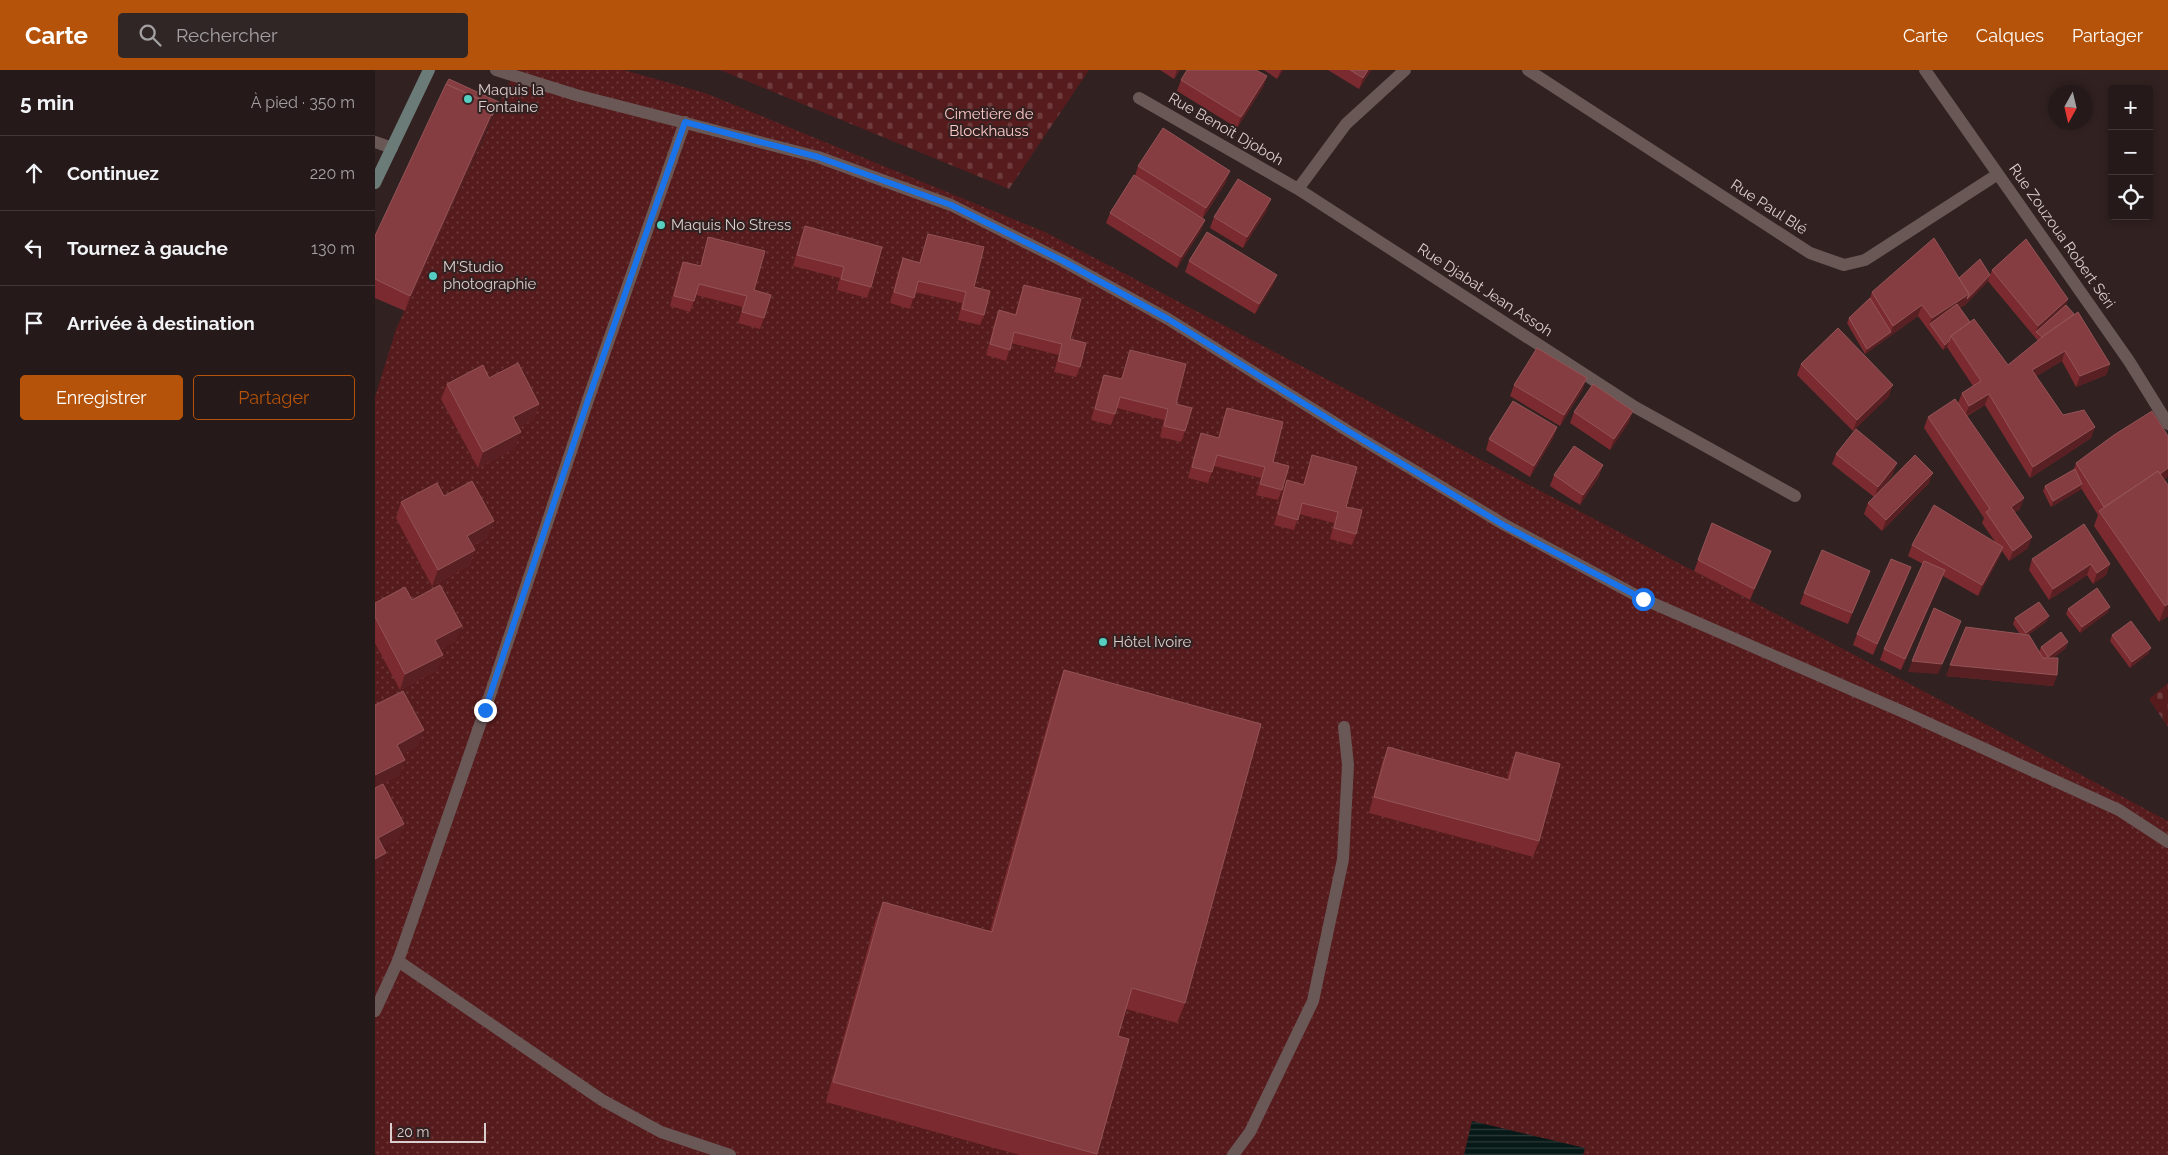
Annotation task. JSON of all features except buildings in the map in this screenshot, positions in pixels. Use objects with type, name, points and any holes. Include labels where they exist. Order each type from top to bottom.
[{"type":"street","points":[[375,183],[429,70]]},
{"type":"street","points":[[496,70],[576,95],[818,157],[951,205],[1063,261],[1168,319],[1505,526],[1643,599],[1908,714],[2119,810],[2168,842]]},
{"type":"street","points":[[1298,189],[1346,124],[1405,70]]},
{"type":"street","name":"Rue Paul Blé","points":[[1529,70],[1810,254],[1844,265],[1865,260],[1999,174]]},
{"type":"street","name":"Rue Zouzoua Robert Séri","points":[[1925,70],[2129,361],[2168,424]]},
{"type":"street","name":"Rue Benoît Djoboh","points":[[1139,98],[1298,189]]},
{"type":"street","points":[[375,1011],[397,961],[485,710],[589,397],[685,122]]},
{"type":"street","points":[[375,142],[392,148]]},
{"type":"street","name":"Rue Djabat Jean Assoh","points":[[1298,189],[1635,407],[1795,496]]},
{"type":"street","points":[[1233,1155],[1250,1132],[1313,1001],[1343,858],[1347,765],[1344,727]]},
{"type":"street","points":[[397,961],[602,1100],[661,1132],[730,1155]]},
{"type":"green space","name":"Hôtel Ivoire","points":[[515,70],[624,70],[705,93],[1045,232],[2168,821],[2168,1155],[375,1155],[375,397],[396,329]]},
{"type":"green space","name":"Cimetière de Blockhauss","points":[[720,70],[1089,70],[1009,189]]},
{"type":"green space","points":[[2168,683],[2168,727],[2149,699]]},
{"type":"shaded area","points":[[1472,1121],[1585,1148],[1583,1155],[1464,1155]]},
{"type":"place","name":"Maquis la Fontaine","points":[[468,99]]},
{"type":"place","name":"Maquis No Stress","points":[[661,225]]},
{"type":"place","name":"M'Studio photographie","points":[[433,276]]},
{"type":"place","name":"Hôtel Ivoire","points":[[1103,642]]},
{"type":"route","points":[[485,710],[589,397],[685,122],[818,157],[951,205],[1063,261],[1168,319],[1505,526],[1643,599]]}]
